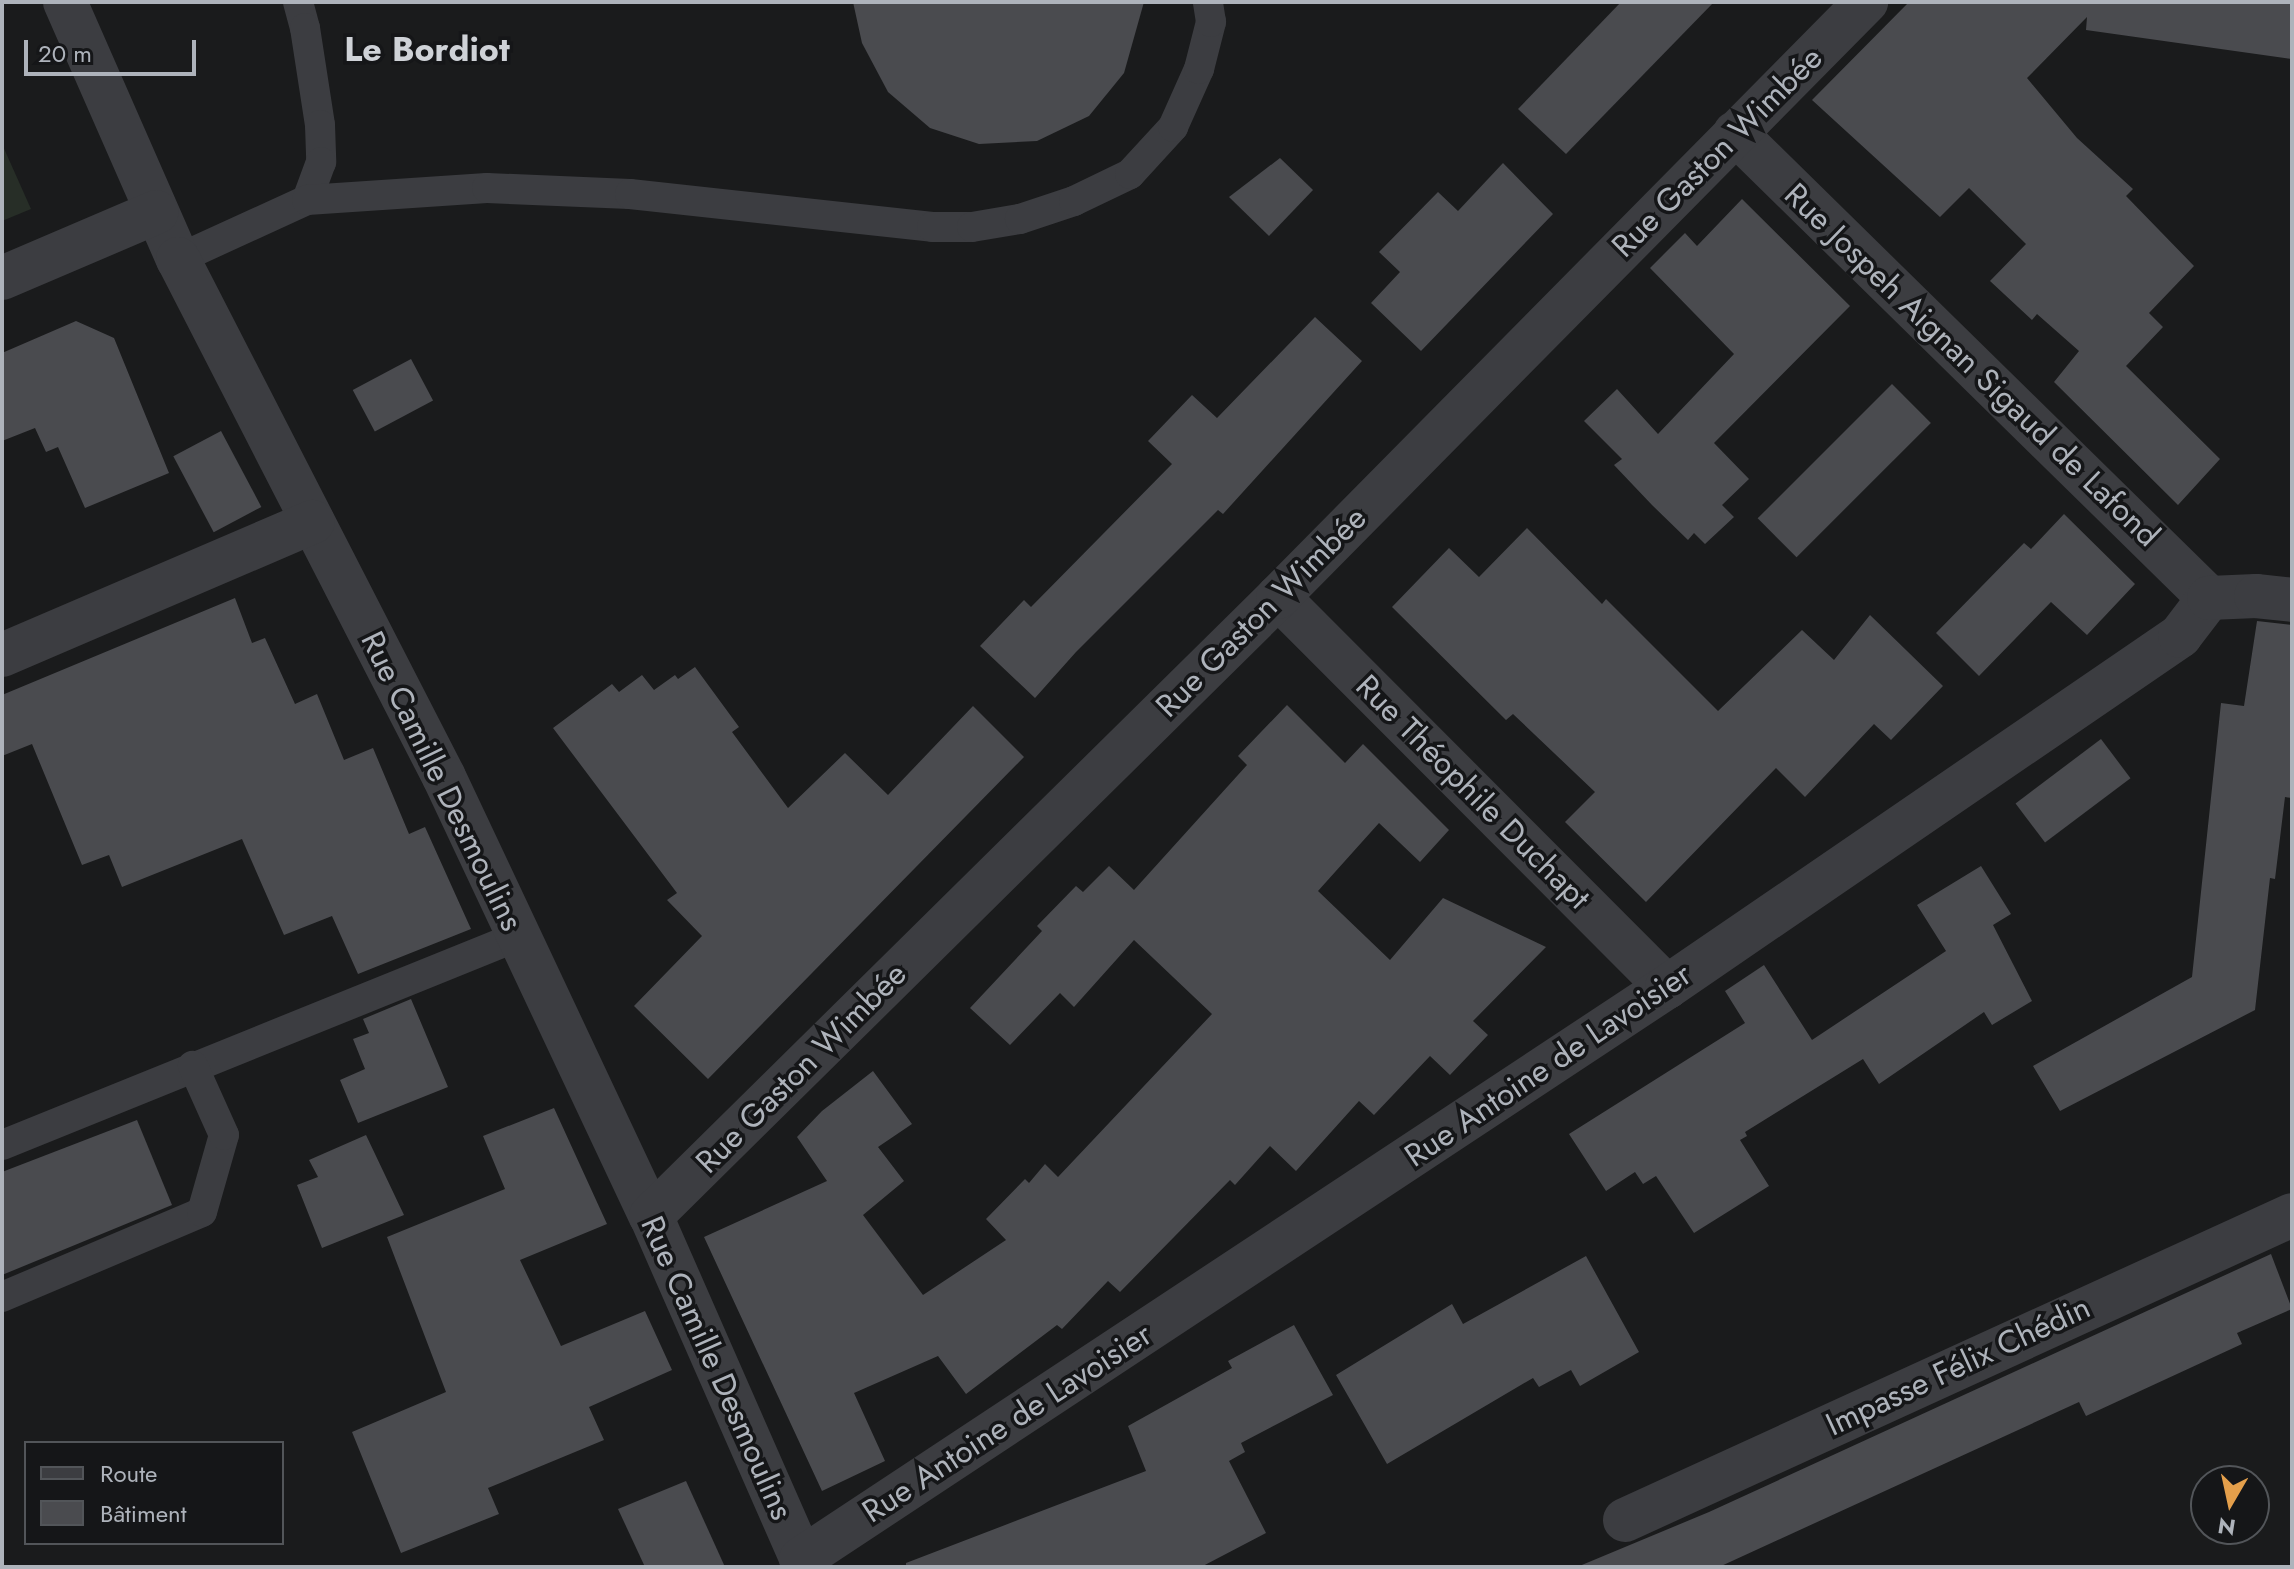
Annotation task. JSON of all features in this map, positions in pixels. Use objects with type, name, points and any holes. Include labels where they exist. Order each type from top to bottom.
[{"type":"street","name":"Rue Camille Desmoulins","points":[[65,2],[178,259],[444,777],[651,1216],[803,1563]]},
{"type":"street","name":"Rue Gaston Wimbée","points":[[651,1216],[1278,597],[1866,2]]},
{"type":"street","name":"Rue Jospeh Aignan Sigaud de Lafond","points":[[1735,133],[2209,598]]},
{"type":"street","points":[[2,278],[157,212]]},
{"type":"street","points":[[2,655],[313,522]]},
{"type":"street","points":[[2209,598],[2256,596],[2292,600]]},
{"type":"street","name":"Rue Théophile Duchapt","points":[[1278,597],[1667,987]]},
{"type":"street","name":"Rue Antoine de Lavoisier","points":[[803,1563],[1667,987],[2180,636],[2209,598]]},
{"type":"street","name":"Impasse Félix Chédin","points":[[1625,1520],[2292,1215]]},
{"type":"lane","points":[[298,2],[320,125],[321,162],[307,200]]},
{"type":"lane","points":[[178,259],[307,200],[487,188],[630,194],[932,227],[972,227],[1020,219],[1074,201],[1130,174],[1173,127],[1199,69],[1211,22],[1208,2]]},
{"type":"lane","points":[[2,1145],[519,936]]},
{"type":"lane","points":[[2,1297],[202,1212],[224,1135],[193,1066]]},
{"type":"shaded area","points":[[2,144],[31,209],[2,221]]},
{"type":"building","points":[[853,2],[1144,2],[1124,73],[1089,116],[1037,141],[979,144],[930,128],[888,92],[862,43]]},
{"type":"building","points":[[1621,2],[1714,2],[1566,154],[1518,109]]},
{"type":"building","points":[[1909,2],[2292,2],[2292,59],[2086,30],[2087,17],[2027,78],[2077,138],[2133,189],[2126,196],[2194,266],[2149,313],[2163,327],[2126,366],[2220,459],[2178,505],[2054,382],[2079,351],[2037,314],[2032,320],[1990,281],[2026,244],[1969,188],[1940,217],[1812,100]]},
{"type":"building","points":[[1280,158],[1313,190],[1269,236],[1229,197]]},
{"type":"building","points":[[1503,163],[1553,214],[1421,351],[1371,303],[1400,272],[1379,252],[1438,192],[1458,211]]},
{"type":"building","points":[[1742,199],[1850,306],[1714,443],[1749,479],[1722,505],[1734,517],[1705,544],[1694,533],[1688,540],[1652,505],[1614,465],[1622,459],[1584,421],[1617,389],[1658,434],[1734,354],[1650,268],[1685,233],[1697,246]]},
{"type":"building","points":[[1315,317],[1362,361],[1223,514],[1218,510],[1076,652],[1035,698],[980,646],[1024,600],[1031,607],[1172,464],[1148,441],[1192,395],[1217,418]]},
{"type":"building","points":[[76,321],[114,338],[169,473],[85,508],[58,447],[46,452],[35,428],[2,441],[2,353]]},
{"type":"building","points":[[411,359],[433,400],[375,431],[353,390]]},
{"type":"building","points":[[1892,384],[1931,423],[1797,557],[1758,518]]},
{"type":"building","points":[[221,431],[261,507],[214,532],[173,456]]},
{"type":"building","points":[[2064,514],[2135,584],[2087,635],[2051,602],[1979,676],[1936,633],[2024,543],[2031,549]]},
{"type":"building","points":[[1527,528],[1602,604],[1606,599],[1718,711],[1802,630],[1834,660],[1870,615],[1943,686],[1891,740],[1874,724],[1805,797],[1776,768],[1646,902],[1565,822],[1595,792],[1513,714],[1506,720],[1392,607],[1449,548],[1479,577]]},
{"type":"building","points":[[235,598],[252,643],[265,638],[295,704],[317,694],[344,760],[373,748],[409,834],[425,827],[471,929],[358,974],[332,916],[284,935],[242,839],[122,887],[109,855],[82,865],[32,744],[2,756],[2,695]]},
{"type":"building","points":[[2257,621],[2292,625],[2292,798],[2285,797],[2275,879],[2270,878],[2255,1010],[2060,1111],[2033,1066],[2192,977],[2221,703],[2244,706]]},
{"type":"building","points":[[695,667],[739,727],[732,732],[788,808],[845,753],[888,795],[973,706],[1024,757],[708,1079],[634,1006],[702,936],[667,900],[677,893],[553,728],[612,684],[619,692],[642,675],[654,690],[675,675],[678,679]]},
{"type":"building","points":[[1287,705],[1345,763],[1363,744],[1449,830],[1420,862],[1379,823],[1318,891],[1390,960],[1443,898],[1546,947],[1473,1021],[1488,1035],[1450,1075],[1430,1056],[1374,1115],[1359,1101],[1296,1171],[1270,1146],[1235,1185],[1230,1180],[1120,1292],[1108,1281],[1062,1329],[1057,1325],[966,1394],[938,1356],[854,1393],[885,1461],[822,1491],[704,1237],[827,1181],[797,1137],[822,1111],[873,1071],[912,1124],[878,1147],[904,1181],[863,1215],[923,1295],[1006,1240],[986,1219],[1025,1179],[1029,1183],[1045,1164],[1058,1177],[1212,1014],[1134,940],[1074,1007],[1060,993],[1010,1045],[970,1008],[1042,931],[1037,926],[1076,886],[1083,892],[1109,866],[1134,890],[1247,765],[1238,756]]},
{"type":"building","points":[[2101,739],[2130,778],[2045,843],[2016,803]]},
{"type":"building","points":[[1981,866],[2011,914],[1993,925],[2032,1001],[1992,1025],[1984,1012],[1879,1084],[1863,1059],[1745,1132],[1747,1136],[1740,1140],[1769,1186],[1694,1233],[1656,1176],[1643,1184],[1635,1172],[1606,1191],[1569,1134],[1745,1023],[1725,991],[1764,965],[1812,1040],[1946,951],[1917,905]]},
{"type":"building","points":[[411,999],[448,1087],[358,1123],[340,1080],[365,1069],[353,1039],[369,1033],[363,1019]]},
{"type":"building","points":[[554,1108],[607,1224],[520,1260],[561,1346],[645,1311],[672,1370],[589,1407],[604,1440],[488,1488],[499,1514],[401,1553],[352,1432],[446,1392],[387,1237],[505,1189],[483,1136]]},
{"type":"building","points":[[137,1120],[172,1205],[2,1275],[2,1172]]},
{"type":"building","points":[[366,1135],[404,1215],[322,1248],[297,1185],[318,1177],[309,1160]]},
{"type":"building","points":[[2271,1254],[2292,1309],[2237,1333],[2242,1344],[2086,1416],[2079,1402],[1719,1567],[1577,1567],[1709,1512]]},
{"type":"building","points":[[1586,1256],[1639,1352],[1580,1386],[1571,1370],[1539,1387],[1533,1378],[1387,1464],[1336,1375],[1452,1304],[1463,1324]]},
{"type":"building","points":[[1294,1325],[1333,1395],[1241,1443],[1245,1452],[1229,1461],[1266,1533],[1201,1567],[906,1567],[906,1563],[1146,1471],[1128,1426],[1232,1368],[1228,1361]]},
{"type":"building","points":[[686,1481],[725,1567],[645,1567],[618,1509]]},
{"type":"district","name":"Le Bordiot","points":[[427,50]]}]
